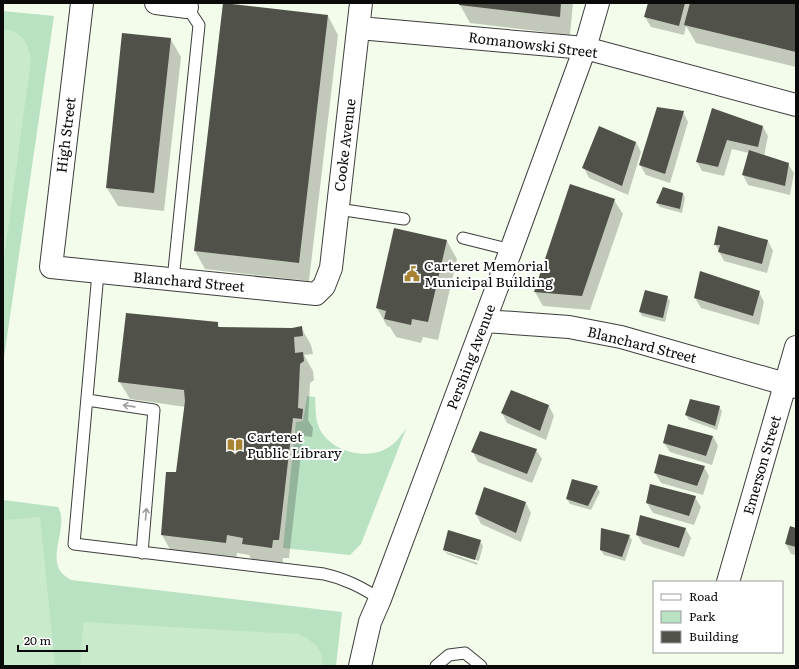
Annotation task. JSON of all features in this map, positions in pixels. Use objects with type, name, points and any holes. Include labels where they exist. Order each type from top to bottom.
[{"type":"street","name":"High Street","points":[[51,268],[82,3]]},
{"type":"street","points":[[156,3],[188,7]]},
{"type":"street","name":"Cooke Avenue","points":[[324,286],[331,268],[361,3]]},
{"type":"street","name":"Pershing Avenue","points":[[360,666],[370,622],[485,321],[585,48],[598,3]]},
{"type":"street","name":"Romanowski Street","points":[[359,28],[585,48],[796,105]]},
{"type":"street","name":"Blanchard Street","points":[[51,268],[316,294],[324,286]]},
{"type":"street","name":"Blanchard Street","points":[[485,321],[569,327],[621,337],[790,385]]},
{"type":"street","name":"Emerson Street","points":[[728,581],[790,385],[796,347]]},
{"type":"lane","points":[[173,280],[199,25],[188,7]]},
{"type":"lane","points":[[338,210],[404,219]]},
{"type":"lane","points":[[463,238],[511,250]]},
{"type":"lane","points":[[98,273],[74,544],[324,574],[354,583],[380,598]]},
{"type":"lane","points":[[87,400],[154,410],[142,553]]},
{"type":"lane","points":[[436,666],[449,655],[465,653],[481,666]]},
{"type":"green space","points":[[3,11],[54,16],[3,364]]},
{"type":"green space","points":[[3,29],[15,32],[23,38],[28,47],[31,59],[3,267]]},
{"type":"green space","points":[[307,396],[315,397],[317,422],[323,434],[330,442],[349,451],[370,454],[380,451],[394,443],[406,429],[361,544],[350,555],[283,548],[296,422],[303,421]]},
{"type":"green space","points":[[3,500],[58,507],[61,514],[61,522],[57,549],[58,565],[62,573],[71,580],[342,612],[336,666],[3,666]]},
{"type":"green space","points":[[40,517],[55,666],[3,666],[3,520]]},
{"type":"green space","points":[[84,622],[298,634],[316,646],[321,654],[323,666],[80,666]]},
{"type":"building","points":[[223,3],[328,15],[299,263],[194,251]]},
{"type":"building","points":[[459,3],[561,3],[560,17],[459,5]]},
{"type":"building","points":[[648,3],[685,3],[679,26],[644,17]]},
{"type":"building","points":[[690,3],[796,3],[796,52],[684,25]]},
{"type":"building","points":[[122,33],[171,38],[154,193],[106,188]]},
{"type":"building","points":[[657,107],[684,111],[665,174],[639,165]]},
{"type":"building","points":[[712,108],[763,126],[758,147],[727,140],[718,167],[696,162]]},
{"type":"building","points":[[599,126],[636,142],[622,186],[582,168]]},
{"type":"building","points":[[749,150],[789,163],[785,186],[742,175]]},
{"type":"building","points":[[570,184],[615,199],[582,296],[534,292]]},
{"type":"building","points":[[663,187],[683,193],[680,209],[656,203]]},
{"type":"building","points":[[718,226],[768,240],[762,264],[718,252],[720,245],[714,245]]},
{"type":"building","name":"Carteret Memorial Municipal Building","points":[[394,228],[447,240],[428,322],[412,319],[411,325],[384,319],[386,311],[376,308]]},
{"type":"building","points":[[700,271],[760,291],[753,316],[694,298]]},
{"type":"building","points":[[645,290],[668,296],[663,318],[639,312]]},
{"type":"building","name":"Carteret Public Library","points":[[126,313],[218,322],[218,327],[292,328],[302,326],[303,336],[294,337],[295,353],[303,352],[304,361],[300,364],[298,408],[303,409],[302,419],[293,418],[279,540],[273,540],[272,548],[242,544],[243,538],[227,535],[226,543],[161,535],[166,472],[176,472],[185,401],[184,390],[118,382]]},
{"type":"building","points":[[511,390],[549,405],[540,431],[501,413]]},
{"type":"building","points":[[690,399],[720,406],[715,426],[685,415]]},
{"type":"building","points":[[668,424],[713,436],[706,456],[663,443]]},
{"type":"building","points":[[480,431],[537,449],[527,474],[471,452]]},
{"type":"building","points":[[659,454],[705,466],[697,486],[654,473]]},
{"type":"building","points":[[572,479],[598,486],[588,506],[566,499]]},
{"type":"building","points":[[650,484],[696,496],[689,516],[646,503]]},
{"type":"building","points":[[484,487],[526,502],[516,533],[475,514]]},
{"type":"building","points":[[640,515],[686,528],[679,548],[636,535]]},
{"type":"building","points":[[790,526],[796,528],[796,547],[785,544]]},
{"type":"building","points":[[601,528],[630,535],[622,557],[600,550]]},
{"type":"building","points":[[448,530],[481,540],[475,560],[443,550]]},
{"type":"place","name":"Carteret Memorial Municipal Building","points":[[412,274]]},
{"type":"place","name":"Carteret Public Library","points":[[235,445]]}]
